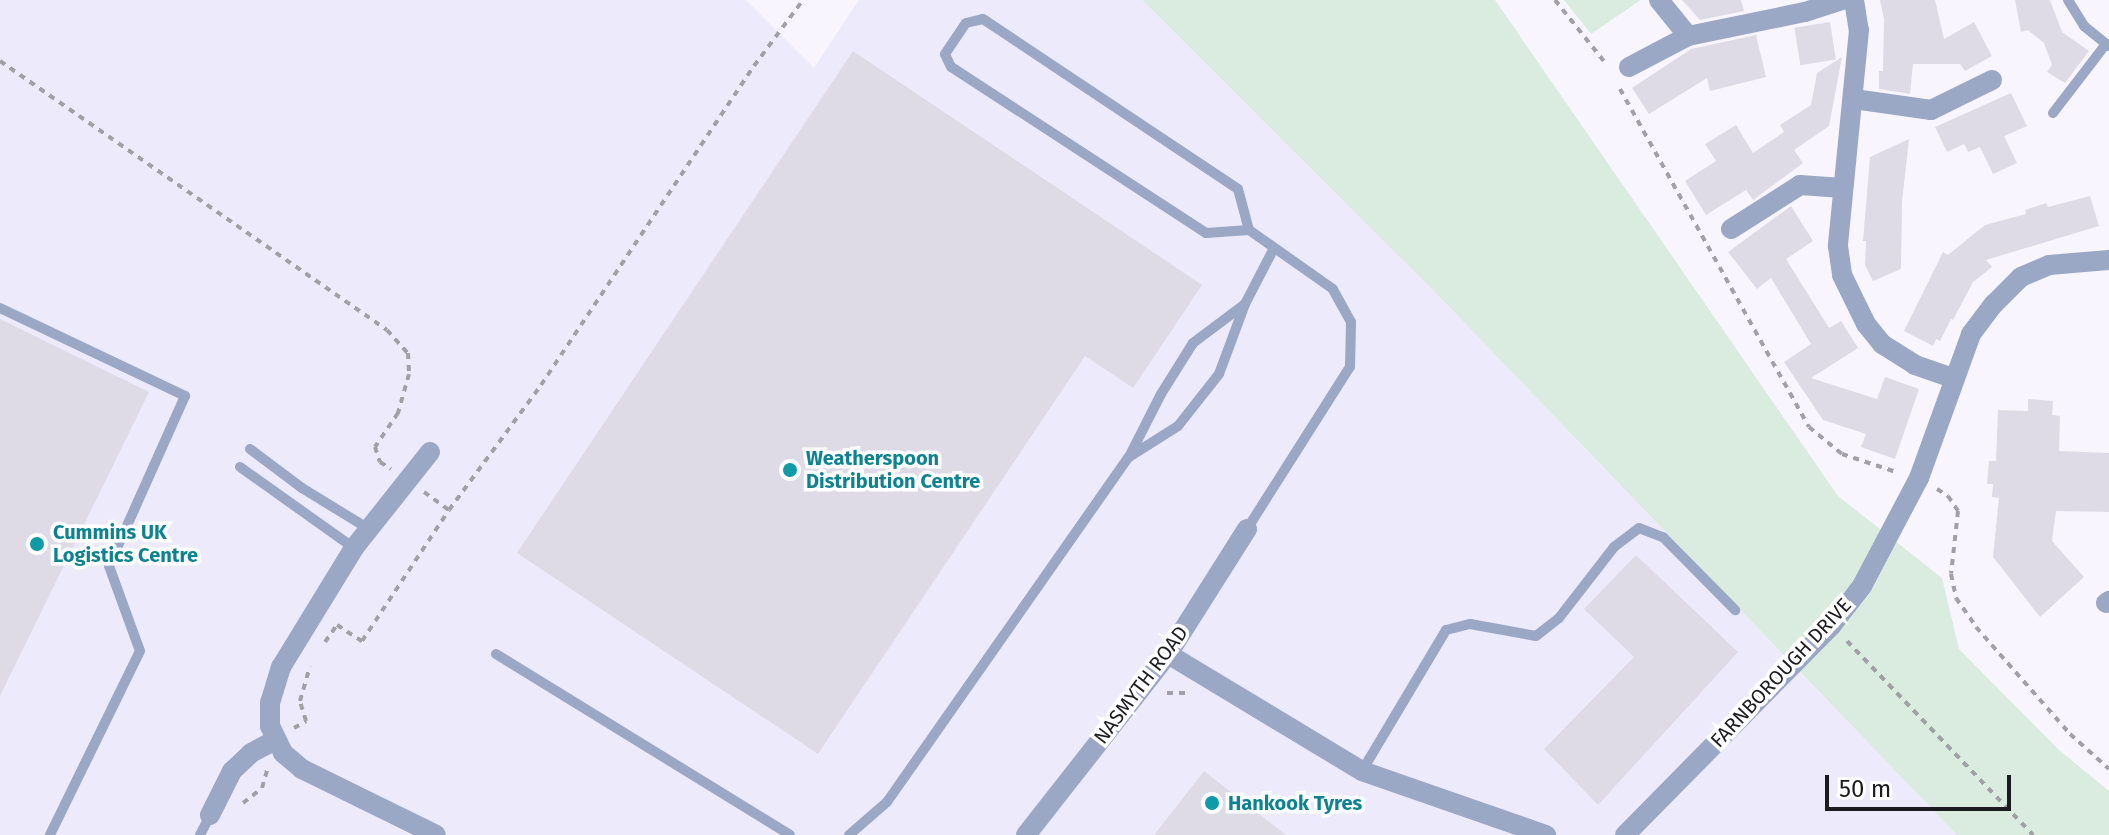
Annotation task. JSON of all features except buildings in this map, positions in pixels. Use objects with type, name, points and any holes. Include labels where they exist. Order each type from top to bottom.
[{"type":"street","points":[[1659,0],[1688,36]]},
{"type":"street","points":[[1618,73],[1688,36],[1805,12],[1842,0]]},
{"type":"street","points":[[1854,0],[1859,30],[1838,246],[1842,275],[1866,324],[1882,344],[1915,365],[1953,378]]},
{"type":"street","points":[[1854,99],[1931,110],[1992,80]]},
{"type":"street","points":[[1731,229],[1800,185],[1843,188]]},
{"type":"street","name":"FARNBOROUGH DRIVE","points":[[1625,835],[1832,625],[1862,586],[1919,478],[1971,334],[2021,277],[2049,265],[2109,260]]},
{"type":"street","points":[[430,452],[354,548],[281,667],[270,702],[270,726],[275,740],[302,769],[436,835]]},
{"type":"street","name":"NASMYTH ROAD","points":[[1026,835],[1168,654],[1247,529]]},
{"type":"street","points":[[1168,654],[1362,771],[1546,835]]},
{"type":"street","points":[[210,815],[232,771],[251,753],[275,740]]},
{"type":"lane","points":[[2053,113],[2107,45],[2084,26],[2068,0]]},
{"type":"lane","points":[[1247,529],[1350,367],[1351,322],[1333,289],[1249,230],[1238,189],[983,19],[966,23],[945,54],[951,67],[1206,233],[1249,230]]},
{"type":"lane","points":[[1129,457],[1178,426],[1219,374],[1245,304],[1274,248]]},
{"type":"lane","points":[[849,835],[887,802],[1129,457],[1193,343],[1245,304]]},
{"type":"lane","points":[[0,308],[185,396],[109,566],[140,651],[50,835]]},
{"type":"lane","points":[[250,449],[302,488],[369,529]]},
{"type":"lane","points":[[240,467],[354,548]]},
{"type":"lane","points":[[1362,771],[1446,630],[1470,624],[1536,636],[1559,618],[1614,547],[1639,528],[1663,537],[1735,610]]},
{"type":"lane","points":[[496,654],[790,835]]},
{"type":"lane","points":[[200,835],[210,815]]},
{"type":"path","points":[[323,645],[337,625],[362,641],[449,510],[541,385],[754,66],[803,0]]},
{"type":"path","points":[[1555,0],[1618,73],[1809,427],[1842,454],[1919,478],[1948,496],[1958,511],[1951,574],[1956,598],[1976,627],[2070,734],[2109,769]]},
{"type":"path","points":[[0,61],[387,330],[408,353],[409,374],[398,413],[375,447],[380,462],[449,510]]},
{"type":"path","points":[[1832,625],[2033,835]]},
{"type":"path","points":[[234,813],[262,788],[275,740],[306,721],[300,701],[310,665],[317,655]]},
{"type":"shaded area","points":[[0,0],[746,0],[814,68],[859,0],[1142,0],[1432,289],[1957,835],[0,835]]},
{"type":"green space","points":[[1142,0],[1495,0],[1838,496],[1942,578],[1959,649],[2058,749],[2109,791],[2109,835],[1957,835],[1432,289]]},
{"type":"green space","points":[[1564,0],[1641,0],[1591,34]]},
{"type":"place","name":"Weatherspoon Distribution Centre","points":[[790,470]]},
{"type":"place","name":"Cummins UK Logistics Centre","points":[[37,544]]},
{"type":"place","name":"Hankook Tyres","points":[[1212,803]]}]
